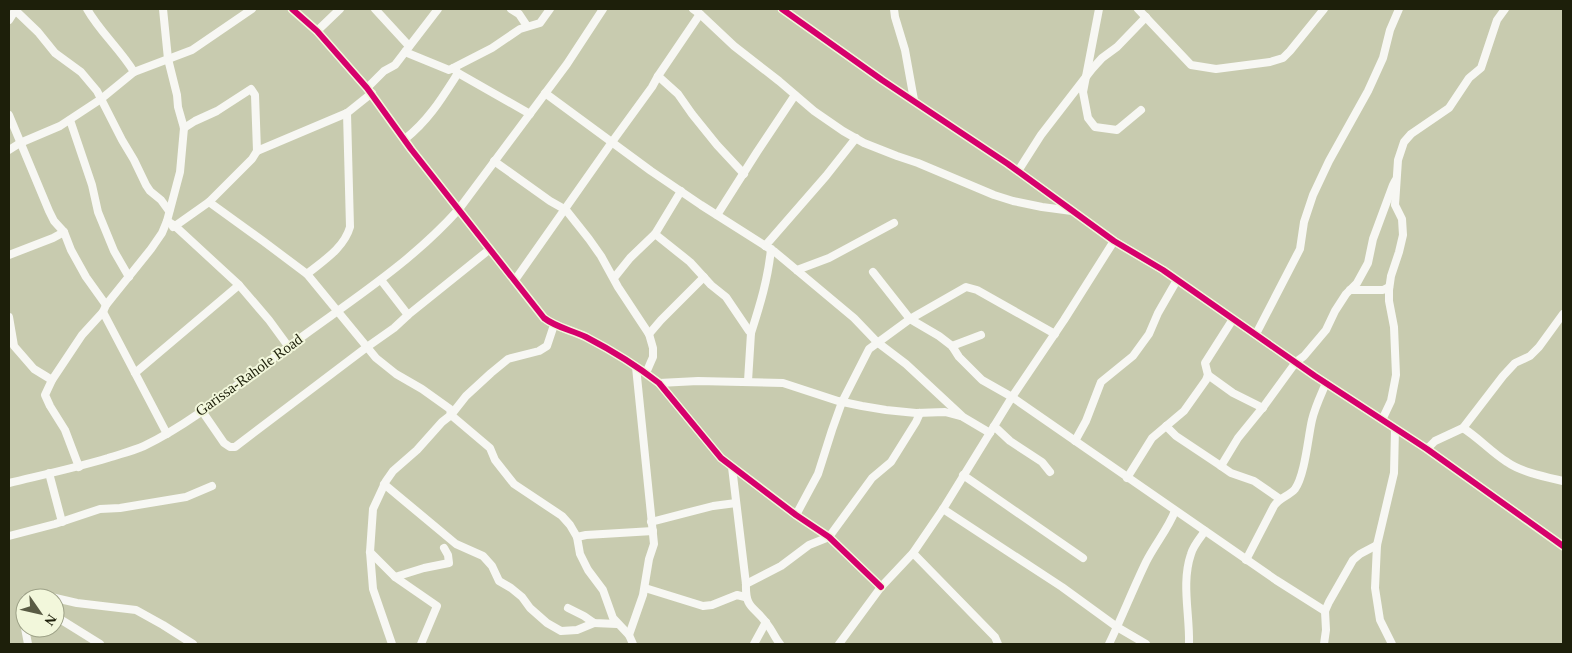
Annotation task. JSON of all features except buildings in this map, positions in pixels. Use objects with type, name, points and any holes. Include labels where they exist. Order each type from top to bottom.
[{"type":"street","points":[[9,20],[15,9],[55,52],[81,72],[97,91],[146,185],[169,211]]},
{"type":"street","points":[[87,9],[93,19],[125,57],[134,72]]},
{"type":"street","points":[[79,466],[65,430],[45,395],[52,380],[82,335],[162,233],[167,221],[180,172],[184,128],[168,59],[164,9]]},
{"type":"street","points":[[9,150],[70,120],[101,99],[134,72],[192,50],[252,9]]},
{"type":"street","points":[[292,9],[317,32],[369,90],[544,318],[554,325],[586,337],[646,373],[659,383],[721,458],[828,538],[881,587]]},
{"type":"street","points":[[317,32],[340,9]]},
{"type":"street","points":[[375,9],[407,49],[449,70],[456,71],[530,114]]},
{"type":"street","points":[[257,151],[347,113],[384,71],[395,64],[438,9]]},
{"type":"street","points":[[512,9],[527,26]]},
{"type":"street","points":[[405,139],[431,115],[456,71],[520,29],[540,23],[550,9]]},
{"type":"street","name":"Garissa-Rahole Road","points":[[9,483],[79,466],[142,447],[167,434],[202,411],[288,346],[381,280],[420,248],[459,209],[567,64],[603,9]]},
{"type":"street","points":[[693,9],[734,46],[814,111],[856,138],[878,149],[918,163],[994,195],[1042,207],[1074,211]]},
{"type":"street","points":[[782,9],[882,80],[1018,171],[1114,241],[1177,280],[1326,383],[1427,449],[1563,546]]},
{"type":"street","points":[[894,9],[905,50],[914,100]]},
{"type":"street","points":[[1099,9],[1083,92],[1088,118],[1095,126],[1117,130],[1142,110]]},
{"type":"street","points":[[1138,9],[1191,65],[1216,69],[1270,62],[1283,58],[1324,9]]},
{"type":"street","points":[[1256,334],[1300,249],[1304,222],[1313,195],[1384,58],[1390,30],[1399,9]]},
{"type":"street","points":[[1382,420],[1391,400],[1396,375],[1395,342],[1389,301],[1389,287],[1403,235],[1402,219],[1396,205],[1398,160],[1404,142],[1411,134],[1448,108],[1468,78],[1480,68],[1497,20],[1505,9]]},
{"type":"street","points":[[515,280],[652,88],[700,14]]},
{"type":"street","points":[[1018,171],[1037,142],[1087,76],[1102,58],[1118,47],[1146,17]]},
{"type":"street","points":[[658,76],[678,94],[717,145],[744,174]]},
{"type":"street","points":[[162,233],[176,226],[209,202],[252,159],[257,151],[255,95],[250,89],[216,111],[184,128]]},
{"type":"street","points":[[545,93],[651,171],[768,248],[797,270],[854,318],[877,342],[906,364],[963,417]]},
{"type":"street","points":[[718,216],[795,95]]},
{"type":"street","points":[[307,274],[341,245],[348,236],[350,226],[347,113]]},
{"type":"street","points":[[9,115],[49,211],[54,221],[64,232],[71,250],[104,308],[167,434]]},
{"type":"street","points":[[70,120],[92,185],[98,212],[114,252],[129,277]]},
{"type":"street","points":[[748,381],[751,334],[769,270],[768,248],[856,138]]},
{"type":"street","points":[[494,161],[550,201],[566,210],[597,251],[622,294],[649,334],[653,348],[653,357],[646,373]]},
{"type":"street","points":[[1221,466],[1238,438],[1263,408],[1296,362],[1304,356],[1326,330],[1335,311],[1357,283],[1368,263],[1373,239],[1392,185],[1397,180]]},
{"type":"street","points":[[614,278],[630,258],[655,234],[681,192]]},
{"type":"street","points":[[209,202],[307,274],[376,358],[396,374],[422,389],[450,409],[451,415],[490,448],[495,460],[514,484],[562,516],[577,537],[580,554],[588,570],[603,590],[613,618],[629,635],[633,644]]},
{"type":"street","points":[[167,221],[176,226],[239,286],[270,320],[288,346]]},
{"type":"street","points":[[797,270],[829,258],[894,223]]},
{"type":"street","points":[[9,255],[64,232]]},
{"type":"street","points":[[655,234],[672,246],[726,297],[751,334]]},
{"type":"street","points":[[839,644],[881,587],[913,553],[1114,241]]},
{"type":"street","points":[[202,411],[224,443],[230,447],[235,447],[394,328],[408,314],[490,249]]},
{"type":"street","points":[[873,272],[910,319],[952,346],[959,357],[982,380],[1012,397],[1246,560],[1325,611]]},
{"type":"street","points":[[649,334],[704,277]]},
{"type":"street","points":[[381,280],[408,314]]},
{"type":"street","points":[[1075,441],[1086,421],[1102,382],[1133,356],[1149,334],[1161,307],[1177,280]]},
{"type":"street","points":[[136,373],[239,286]]},
{"type":"street","points":[[796,515],[818,474],[842,402],[869,349],[877,342],[910,319],[966,287],[977,290],[1055,334]]},
{"type":"street","points":[[1350,290],[1383,290],[1389,287]]},
{"type":"street","points":[[1427,449],[1435,442],[1463,428],[1503,376],[1515,363],[1530,356],[1539,347],[1563,314]]},
{"type":"street","points":[[9,317],[14,346],[34,369],[52,380]]},
{"type":"street","points":[[1127,478],[1152,438],[1184,411],[1206,380],[1208,376],[1205,363],[1233,319]]},
{"type":"street","points":[[392,644],[373,588],[370,552],[373,509],[384,484],[393,471],[417,450],[442,422],[451,415],[466,396],[504,362],[508,359],[539,352],[546,346],[554,325]]},
{"type":"street","points":[[952,346],[982,335]]},
{"type":"street","points":[[629,635],[644,588],[648,559],[654,544],[636,367]]},
{"type":"street","points":[[1208,376],[1233,393],[1263,408]]},
{"type":"street","points":[[659,383],[698,381],[783,383],[842,402],[886,410],[920,413],[945,412],[963,417],[992,430],[1042,462],[1050,472]]},
{"type":"street","points":[[1246,560],[1274,506],[1295,488],[1304,461],[1312,418],[1326,383]]},
{"type":"street","points":[[746,584],[780,566],[809,545],[828,538],[872,478],[891,462],[920,413]]},
{"type":"street","points":[[1166,426],[1176,436],[1231,473],[1254,481],[1280,499]]},
{"type":"street","points":[[1463,428],[1474,435],[1490,450],[1517,468],[1563,481]]},
{"type":"street","points":[[1392,644],[1380,620],[1375,588],[1378,545],[1394,473],[1395,429]]},
{"type":"street","points":[[732,467],[746,584],[745,597],[750,606],[766,622],[780,644]]},
{"type":"street","points":[[49,473],[62,522]]},
{"type":"street","points":[[963,475],[1083,558]]},
{"type":"street","points":[[384,484],[456,544],[483,556],[492,566],[499,581],[522,597],[530,608],[547,623],[561,631],[577,630],[594,623],[617,624]]},
{"type":"street","points":[[9,536],[62,522],[100,509],[120,508],[186,497],[212,486]]},
{"type":"street","points":[[651,522],[713,506],[736,503]]},
{"type":"street","points":[[943,509],[1058,584],[1117,628],[1146,644]]},
{"type":"street","points":[[1109,644],[1146,562],[1175,511]]},
{"type":"street","points":[[577,537],[653,531]]},
{"type":"street","points":[[1189,644],[1186,586],[1188,566],[1191,553],[1205,531]]},
{"type":"street","points":[[1324,644],[1326,630],[1325,611],[1353,560],[1360,554],[1378,545]]},
{"type":"street","points":[[395,577],[449,563],[448,554],[444,548]]},
{"type":"street","points":[[370,552],[395,577],[437,606],[424,642]]},
{"type":"street","points":[[913,553],[995,638],[998,644]]},
{"type":"street","points":[[644,588],[703,606],[712,605],[737,595],[745,597]]},
{"type":"street","points":[[65,600],[136,610],[193,644]]},
{"type":"street","points":[[568,608],[594,623]]},
{"type":"street","points":[[65,622],[100,644]]},
{"type":"street","points":[[754,644],[766,622]]},
{"type":"cycle path","points":[[292,9],[317,31],[367,88],[411,149],[544,318],[605,347],[659,383],[721,458],[796,515],[829,537],[881,587]]},
{"type":"cycle path","points":[[782,9],[882,80],[1008,164],[1114,241],[1163,270],[1315,376],[1427,449],[1563,546]]}]
